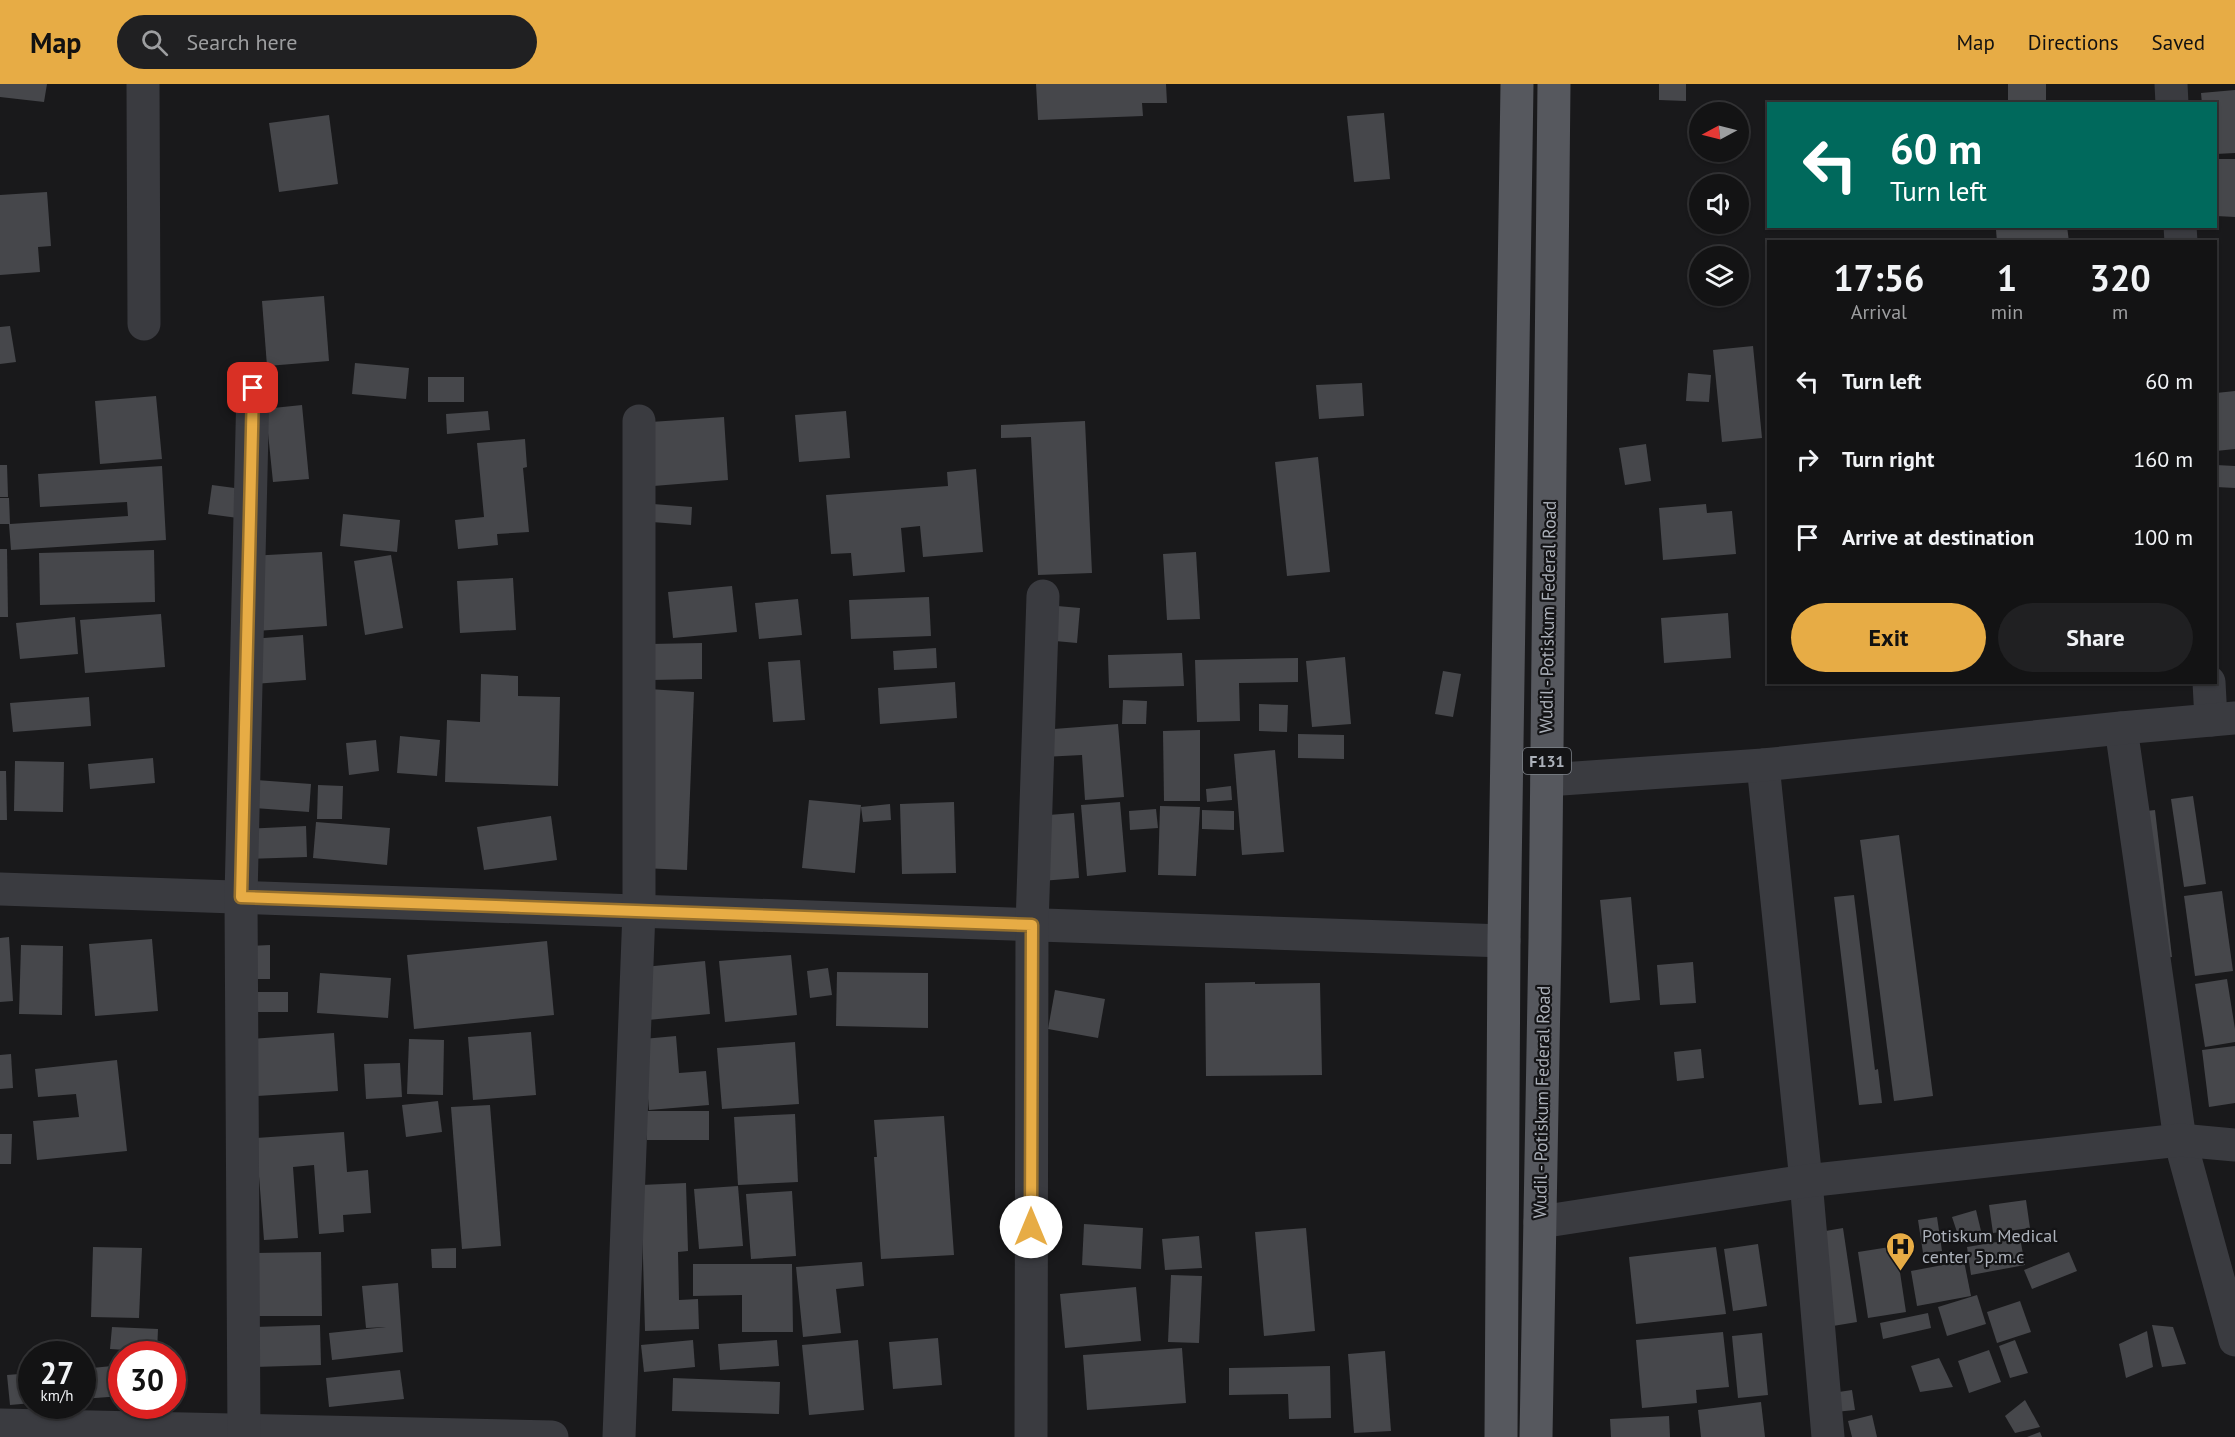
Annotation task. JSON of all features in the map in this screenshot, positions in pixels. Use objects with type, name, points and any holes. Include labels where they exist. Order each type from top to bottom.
[{"type":"main road","name":"Wudil - Potiskum Federal Road","points":[[1500,1437],[1504,941],[1517,84]]},
{"type":"main road","name":"Wudil - Potiskum Federal Road","points":[[1536,1437],[1547,780],[1554,84]]},
{"type":"street","points":[[143,84],[144,324]]},
{"type":"street","points":[[2171,84],[2172,102]]},
{"type":"street","points":[[244,1434],[241,897],[253,388]]},
{"type":"street","points":[[619,1437],[639,911],[639,421]]},
{"type":"street","points":[[1031,1437],[1032,925],[1043,596]]},
{"type":"street","points":[[1547,780],[1763,765],[2223,719],[2210,684]]},
{"type":"street","points":[[2121,728],[2180,1140],[2235,1340]]},
{"type":"street","points":[[1763,765],[1806,1181],[1828,1437]]},
{"type":"street","points":[[0,889],[1504,941]]},
{"type":"street","points":[[1540,1222],[1806,1181],[2180,1140],[2235,1145]]},
{"type":"street","points":[[0,1425],[244,1434],[552,1437]]},
{"type":"building","points":[[0,84],[47,84],[44,102],[0,97]]},
{"type":"building","points":[[1036,84],[1166,84],[1167,103],[1142,103],[1143,116],[1038,120]]},
{"type":"building","points":[[1659,84],[1686,84],[1686,101],[1659,100]]},
{"type":"building","points":[[2008,84],[2046,84],[2046,102],[2008,102]]},
{"type":"building","points":[[2235,90],[2235,153],[2217,154],[2217,102],[2202,102],[2201,93]]},
{"type":"building","points":[[1384,113],[1390,179],[1354,182],[1347,116]]},
{"type":"building","points":[[329,115],[338,184],[279,192],[269,123]]},
{"type":"building","points":[[2217,159],[2235,159],[2235,217],[2217,216]]},
{"type":"building","points":[[47,192],[51,246],[38,247],[40,272],[0,275],[0,195]]},
{"type":"building","points":[[2067,228],[2069,240],[1997,240],[1996,230]]},
{"type":"building","points":[[324,296],[329,361],[267,366],[262,301]]},
{"type":"building","points":[[10,326],[16,362],[0,364],[0,327]]},
{"type":"building","points":[[1753,346],[1762,438],[1722,442],[1713,350]]},
{"type":"building","points":[[355,363],[409,368],[406,399],[352,394]]},
{"type":"building","points":[[1688,373],[1711,375],[1709,402],[1686,401]]},
{"type":"building","points":[[428,377],[464,377],[464,402],[428,402]]},
{"type":"building","points":[[1362,383],[1364,416],[1319,419],[1316,385]]},
{"type":"building","points":[[2235,391],[2235,449],[2217,451],[2217,393]]},
{"type":"building","points":[[156,396],[162,459],[100,464],[95,401]]},
{"type":"building","points":[[302,405],[309,479],[273,482],[268,433],[243,411]]},
{"type":"building","points":[[488,411],[490,430],[447,434],[446,414]]},
{"type":"building","points":[[846,411],[850,458],[799,462],[795,415]]},
{"type":"building","points":[[724,417],[728,480],[641,487],[636,423]]},
{"type":"building","points":[[1085,421],[1092,573],[1038,575],[1031,437],[1001,438],[1001,425]]},
{"type":"building","points":[[525,439],[527,467],[523,468],[529,532],[497,534],[498,545],[458,549],[455,520],[484,517],[477,443]]},
{"type":"building","points":[[1646,444],[1651,481],[1625,485],[1619,448]]},
{"type":"building","points":[[1318,457],[1330,572],[1287,576],[1275,462]]},
{"type":"building","points":[[0,465],[7,465],[8,497],[0,497]]},
{"type":"building","points":[[2217,465],[2235,466],[2235,488],[2217,487]]},
{"type":"building","points":[[162,466],[166,540],[11,550],[9,524],[0,524],[0,498],[9,498],[10,524],[128,516],[127,502],[40,507],[38,474]]},
{"type":"building","points":[[976,469],[983,552],[923,557],[920,526],[901,528],[905,572],[853,576],[851,553],[831,554],[826,495],[948,486],[947,472]]},
{"type":"building","points":[[212,485],[242,489],[238,518],[208,514]]},
{"type":"building","points":[[653,504],[692,507],[691,525],[652,522]]},
{"type":"building","points":[[1706,504],[1707,513],[1732,511],[1736,554],[1663,560],[1659,508]]},
{"type":"building","points":[[343,514],[400,520],[397,552],[340,546]]},
{"type":"building","points":[[0,549],[7,549],[8,617],[0,617]]},
{"type":"building","points":[[154,550],[155,602],[40,605],[39,553]]},
{"type":"building","points":[[322,552],[327,626],[256,631],[251,556]]},
{"type":"building","points":[[1196,552],[1200,619],[1167,620],[1163,554]]},
{"type":"building","points":[[391,555],[403,628],[365,635],[354,561]]},
{"type":"building","points":[[513,578],[516,630],[460,633],[457,581]]},
{"type":"building","points":[[732,586],[737,632],[673,638],[668,592]]},
{"type":"building","points":[[929,597],[931,636],[851,639],[849,600]]},
{"type":"building","points":[[798,599],[802,635],[759,639],[755,603]]},
{"type":"building","points":[[1046,605],[1080,608],[1077,643],[1044,640]]},
{"type":"building","points":[[1728,613],[1731,658],[1664,663],[1661,618]]},
{"type":"building","points":[[161,614],[165,667],[85,673],[80,620]]},
{"type":"building","points":[[75,617],[78,654],[20,659],[16,623]]},
{"type":"building","points":[[303,635],[306,680],[254,684],[250,639]]},
{"type":"building","points":[[702,643],[702,679],[651,680],[650,644]]},
{"type":"building","points":[[936,648],[937,668],[894,670],[893,651]]},
{"type":"building","points":[[1182,653],[1184,686],[1109,688],[1108,655]]},
{"type":"building","points":[[1345,657],[1351,724],[1312,727],[1306,661]]},
{"type":"building","points":[[1298,658],[1298,682],[1239,683],[1240,721],[1197,722],[1195,660]]},
{"type":"building","points":[[800,660],[805,720],[773,722],[768,662]]},
{"type":"building","points":[[1443,671],[1461,674],[1453,717],[1435,714]]},
{"type":"building","points":[[481,674],[518,676],[518,696],[560,697],[558,786],[445,782],[447,720],[480,722]]},
{"type":"building","points":[[955,682],[957,718],[880,724],[878,688]]},
{"type":"building","points":[[649,689],[694,692],[687,870],[642,868]]},
{"type":"building","points":[[89,697],[91,726],[13,732],[10,703]]},
{"type":"building","points":[[1123,700],[1147,701],[1146,724],[1122,724]]},
{"type":"building","points":[[1259,704],[1288,705],[1287,732],[1259,731]]},
{"type":"building","points":[[1118,724],[1124,797],[1085,800],[1082,755],[1043,757],[1041,730]]},
{"type":"building","points":[[1200,730],[1200,801],[1164,801],[1163,731]]},
{"type":"building","points":[[1298,734],[1344,735],[1344,759],[1298,758]]},
{"type":"building","points":[[400,736],[440,740],[437,776],[397,773]]},
{"type":"building","points":[[376,740],[379,771],[349,775],[346,743]]},
{"type":"building","points":[[1275,750],[1284,852],[1242,855],[1234,754]]},
{"type":"building","points":[[153,758],[155,783],[90,789],[88,764]]},
{"type":"building","points":[[15,761],[64,762],[63,812],[14,811]]},
{"type":"building","points":[[0,771],[6,771],[7,820],[0,820]]},
{"type":"building","points":[[256,780],[311,784],[309,812],[254,808]]},
{"type":"building","points":[[318,785],[343,786],[342,819],[317,819]]},
{"type":"building","points":[[1231,786],[1232,800],[1207,802],[1206,789]]},
{"type":"building","points":[[2193,796],[2206,884],[2184,887],[2171,799]]},
{"type":"building","points":[[809,800],[861,805],[855,873],[802,868]]},
{"type":"building","points":[[954,802],[956,873],[902,874],[900,804]]},
{"type":"building","points":[[1120,802],[1126,872],[1087,876],[1081,805]]},
{"type":"building","points":[[890,804],[891,820],[863,822],[861,807]]},
{"type":"building","points":[[1160,806],[1200,807],[1196,876],[1158,875]]},
{"type":"building","points":[[1156,809],[1158,828],[1130,830],[1129,811]]},
{"type":"building","points":[[1202,810],[1234,811],[1234,830],[1202,829]]},
{"type":"building","points":[[2155,810],[2172,957],[2155,959],[2138,812]]},
{"type":"building","points":[[1074,813],[1079,878],[1041,881],[1036,816]]},
{"type":"building","points":[[551,816],[557,860],[484,870],[477,827]]},
{"type":"building","points":[[316,822],[390,828],[387,865],[313,858]]},
{"type":"building","points":[[306,826],[307,857],[246,859],[245,829]]},
{"type":"building","points":[[1899,835],[1933,1096],[1894,1101],[1860,840]]},
{"type":"building","points":[[2222,891],[2233,971],[2195,976],[2184,896]]},
{"type":"building","points":[[1854,895],[1875,1070],[1878,1069],[1882,1103],[1859,1105],[1834,897]]},
{"type":"building","points":[[1631,897],[1640,1000],[1610,1003],[1600,900]]},
{"type":"building","points":[[9,937],[13,1001],[0,1002],[0,938]]},
{"type":"building","points":[[152,939],[158,1011],[95,1016],[89,944]]},
{"type":"building","points":[[547,941],[554,1015],[414,1029],[407,955]]},
{"type":"building","points":[[21,945],[63,946],[62,1015],[19,1014]]},
{"type":"building","points":[[270,945],[270,979],[251,979],[250,946]]},
{"type":"building","points":[[791,955],[797,1015],[725,1022],[719,961]]},
{"type":"building","points":[[705,961],[710,1014],[648,1020],[644,967]]},
{"type":"building","points":[[1693,962],[1696,1003],[1660,1005],[1657,965]]},
{"type":"building","points":[[828,968],[832,995],[810,998],[807,971]]},
{"type":"building","points":[[837,972],[928,973],[928,1028],[836,1026]]},
{"type":"building","points":[[320,973],[391,978],[388,1018],[317,1013]]},
{"type":"building","points":[[2227,979],[2235,1042],[2205,1047],[2195,984]]},
{"type":"building","points":[[1255,982],[1255,984],[1320,983],[1322,1075],[1206,1076],[1205,983]]},
{"type":"building","points":[[1055,990],[1105,999],[1098,1038],[1048,1029]]},
{"type":"building","points":[[252,992],[288,992],[288,1012],[253,1012]]},
{"type":"building","points":[[531,1032],[536,1095],[473,1100],[468,1037]]},
{"type":"building","points":[[334,1033],[338,1091],[257,1096],[252,1039]]},
{"type":"building","points":[[676,1036],[679,1073],[706,1071],[709,1105],[649,1110],[643,1039]]},
{"type":"building","points":[[409,1039],[444,1040],[443,1095],[407,1094]]},
{"type":"building","points":[[795,1042],[799,1104],[722,1109],[717,1048]]},
{"type":"building","points":[[2235,1046],[2235,1103],[2209,1107],[2202,1050]]},
{"type":"building","points":[[1701,1049],[1704,1078],[1677,1081],[1674,1052]]},
{"type":"building","points":[[11,1054],[13,1088],[0,1089],[0,1055]]},
{"type":"building","points":[[117,1060],[127,1151],[37,1160],[33,1121],[79,1117],[76,1094],[38,1097],[35,1069]]},
{"type":"building","points":[[400,1063],[402,1097],[366,1099],[364,1064]]},
{"type":"building","points":[[438,1101],[442,1132],[406,1137],[402,1105]]},
{"type":"building","points":[[490,1105],[501,1246],[462,1249],[451,1107]]},
{"type":"building","points":[[647,1111],[709,1111],[709,1140],[647,1140]]},
{"type":"building","points":[[795,1114],[798,1182],[738,1185],[734,1117]]},
{"type":"building","points":[[944,1116],[954,1255],[881,1259],[874,1157],[877,1157],[874,1120]]},
{"type":"building","points":[[344,1132],[347,1172],[368,1170],[371,1213],[343,1215],[344,1232],[319,1234],[314,1165],[293,1167],[298,1238],[264,1240],[256,1138]]},
{"type":"building","points":[[0,1134],[12,1134],[11,1164],[0,1164]]},
{"type":"building","points":[[686,1183],[688,1251],[678,1252],[679,1300],[698,1299],[699,1329],[645,1331],[641,1185]]},
{"type":"building","points":[[738,1186],[743,1246],[699,1249],[694,1189]]},
{"type":"building","points":[[792,1191],[796,1256],[751,1259],[746,1194]]},
{"type":"building","points":[[2026,1200],[2030,1228],[1993,1233],[1989,1205]]},
{"type":"building","points":[[1976,1210],[1982,1235],[1960,1241],[1952,1217]]},
{"type":"building","points":[[1937,1217],[1942,1251],[1923,1253],[1918,1220]]},
{"type":"building","points":[[1084,1224],[1143,1228],[1141,1269],[1082,1265]]},
{"type":"building","points":[[1306,1228],[1315,1331],[1264,1336],[1255,1232]]},
{"type":"building","points":[[1843,1228],[1857,1322],[1827,1327],[1814,1233]]},
{"type":"building","points":[[1199,1236],[1202,1268],[1165,1270],[1162,1239]]},
{"type":"building","points":[[2020,1238],[2025,1265],[1971,1275],[1967,1247]]},
{"type":"building","points":[[1758,1244],[1767,1306],[1733,1311],[1724,1249]]},
{"type":"building","points":[[1896,1246],[1906,1312],[1868,1318],[1858,1252]]},
{"type":"building","points":[[93,1247],[142,1248],[139,1318],[91,1317]]},
{"type":"building","points":[[1716,1247],[1726,1314],[1636,1324],[1629,1257]]},
{"type":"building","points":[[456,1248],[456,1268],[432,1268],[431,1249]]},
{"type":"building","points":[[321,1252],[322,1316],[255,1316],[254,1253]]},
{"type":"building","points":[[2069,1252],[2077,1271],[2032,1289],[2024,1270]]},
{"type":"building","points":[[1964,1261],[1971,1296],[1917,1306],[1911,1271]]},
{"type":"building","points":[[862,1262],[864,1286],[836,1289],[841,1333],[803,1337],[796,1267]]},
{"type":"building","points":[[693,1264],[792,1264],[793,1332],[742,1332],[742,1295],[693,1296]]},
{"type":"building","points":[[1171,1275],[1202,1276],[1199,1343],[1168,1342]]},
{"type":"building","points":[[398,1283],[403,1352],[332,1360],[329,1333],[386,1327],[366,1328],[362,1286]]},
{"type":"building","points":[[1136,1287],[1141,1341],[1065,1348],[1060,1294]]},
{"type":"building","points":[[1977,1295],[1986,1324],[1947,1336],[1938,1307]]},
{"type":"building","points":[[2020,1301],[2031,1332],[1997,1343],[1987,1312]]},
{"type":"building","points":[[1928,1313],[1931,1328],[1883,1339],[1880,1323]]},
{"type":"building","points":[[320,1325],[321,1365],[253,1367],[251,1327]]},
{"type":"building","points":[[2152,1325],[2173,1327],[2186,1364],[2162,1367]]},
{"type":"building","points":[[112,1327],[158,1329],[157,1341],[111,1341]]},
{"type":"building","points":[[2147,1331],[2153,1367],[2126,1378],[2119,1344]]},
{"type":"building","points":[[1723,1332],[1729,1387],[1696,1390],[1697,1403],[1642,1408],[1636,1340]]},
{"type":"building","points":[[1762,1333],[1768,1395],[1738,1398],[1732,1336]]},
{"type":"building","points":[[938,1338],[942,1385],[893,1389],[889,1342]]},
{"type":"building","points":[[693,1340],[695,1367],[644,1372],[641,1345]]},
{"type":"building","points":[[777,1340],[779,1366],[720,1370],[718,1344]]},
{"type":"building","points":[[858,1340],[864,1410],[809,1415],[802,1345]]},
{"type":"building","points":[[2015,1340],[2028,1373],[2010,1378],[1999,1346]]},
{"type":"building","points":[[1182,1348],[1186,1403],[1087,1410],[1083,1355]]},
{"type":"building","points":[[1989,1350],[2001,1382],[1969,1393],[1958,1361]]},
{"type":"building","points":[[1385,1351],[1391,1431],[1354,1433],[1348,1354]]},
{"type":"building","points":[[1939,1358],[1953,1387],[1920,1392],[1911,1366]]},
{"type":"building","points":[[108,1366],[108,1397],[96,1398],[96,1368]]},
{"type":"building","points":[[1330,1366],[1331,1418],[1289,1419],[1288,1394],[1229,1395],[1229,1368]]},
{"type":"building","points":[[400,1370],[404,1399],[329,1407],[326,1378]]},
{"type":"building","points":[[18,1374],[18,1404],[10,1405],[7,1375]]},
{"type":"building","points":[[673,1378],[780,1382],[779,1414],[672,1411]]},
{"type":"building","points":[[1852,1390],[1855,1410],[1835,1412],[1832,1393]]},
{"type":"building","points":[[2025,1400],[2040,1427],[2015,1433],[2005,1416]]},
{"type":"building","points":[[1761,1402],[1765,1437],[1701,1437],[1698,1410]]},
{"type":"building","points":[[1872,1415],[1877,1437],[1852,1437],[1848,1421]]},
{"type":"building","points":[[1669,1416],[1670,1437],[1611,1437],[1610,1419]]},
{"type":"building","points":[[2040,1432],[2042,1437],[2027,1437]]},
{"type":"place","name":"Potiskum Medical center 5p.m.c","points":[[1901,1272]]},
{"type":"route","points":[[253,388],[241,897],[1032,925],[1031,1227]]}]
